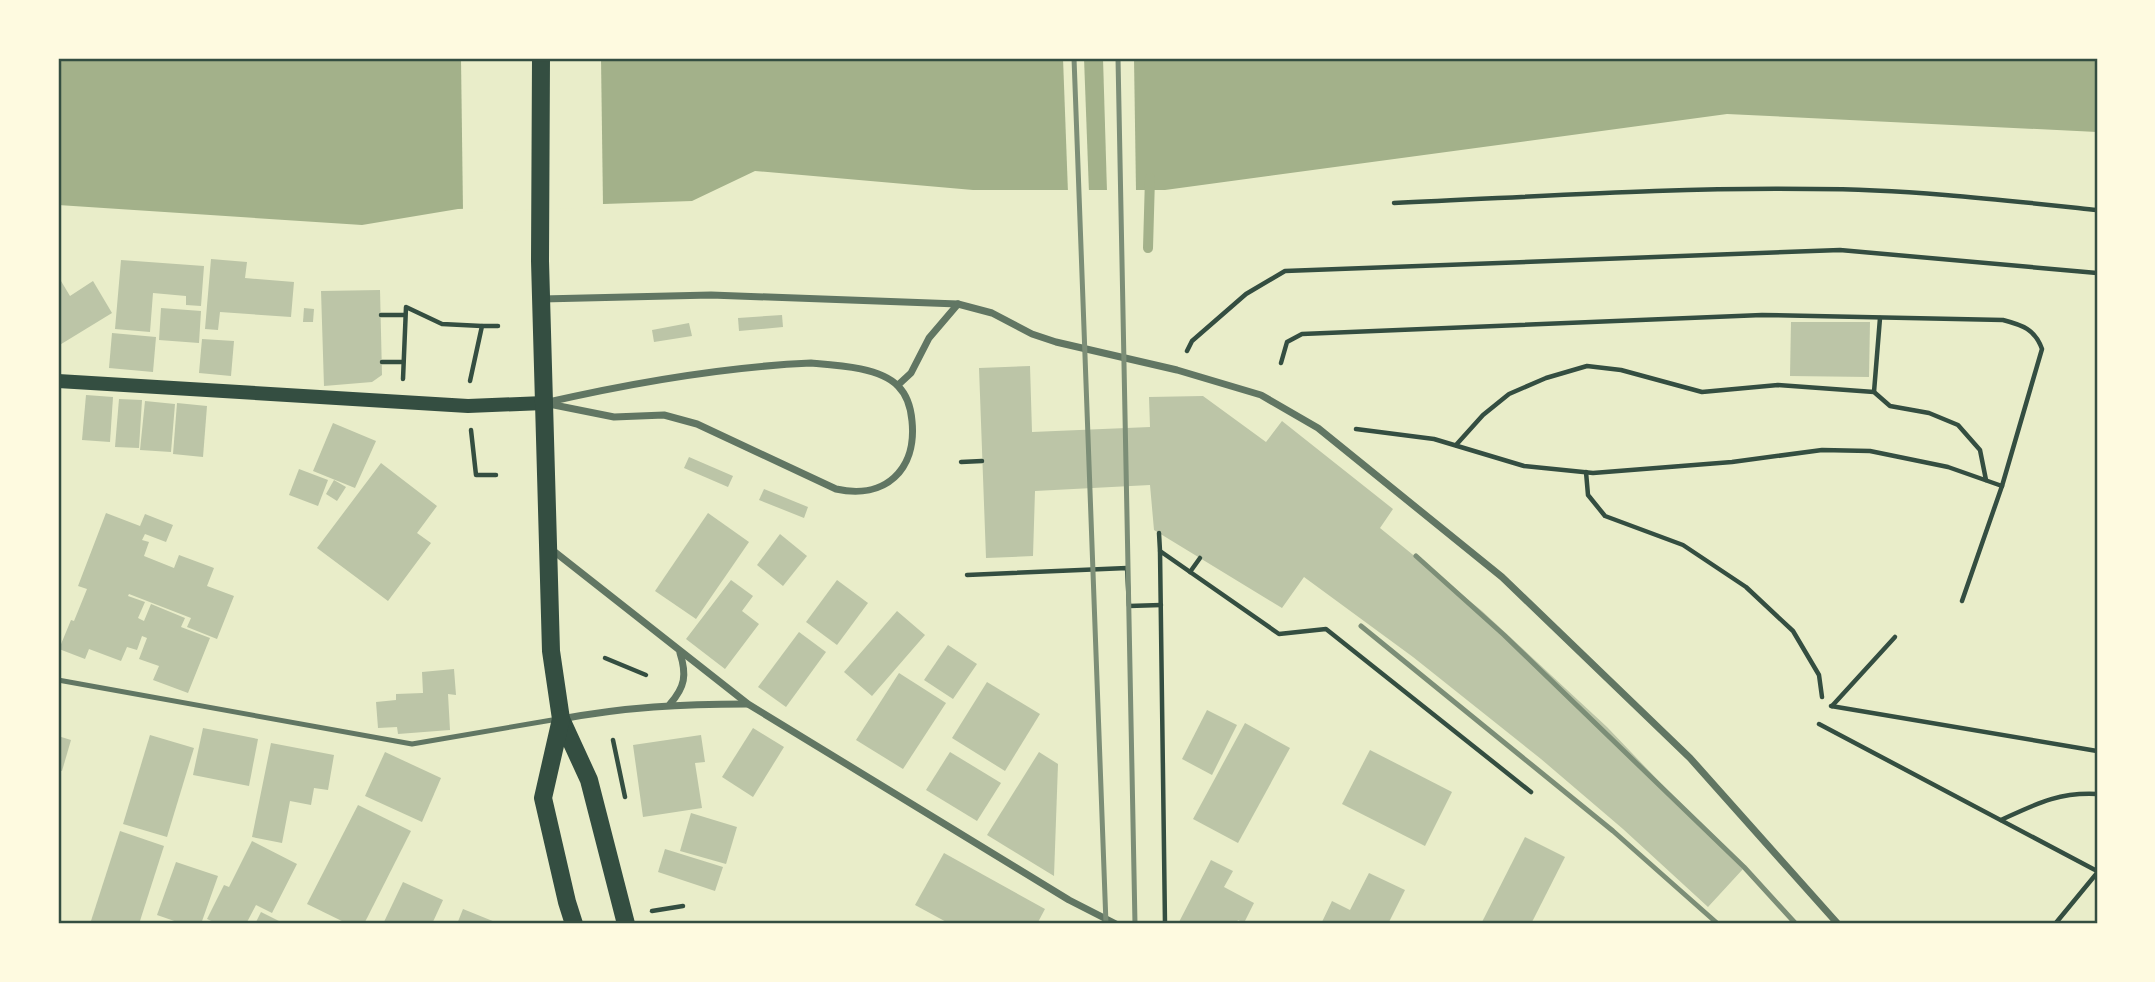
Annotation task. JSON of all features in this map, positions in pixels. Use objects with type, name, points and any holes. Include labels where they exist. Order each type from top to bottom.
[{"type":"main road","points":[[541,58],[540,261],[551,651],[561,719],[589,780],[626,924]]},
{"type":"main road","points":[[58,381],[468,406],[544,403]]},
{"type":"main road","points":[[561,719],[543,798],[574,924]]},
{"type":"street","points":[[541,299],[711,295],[958,304],[992,313],[1032,334],[1056,342],[1177,370],[1261,395],[1318,429],[1502,577],[1690,758],[1838,924]]},
{"type":"street","points":[[898,385],[911,373],[929,338],[958,304]]},
{"type":"street","points":[[798,363],[861,368],[898,385],[911,413],[913,431],[911,450],[904,467],[893,480],[881,487],[852,493],[836,489],[697,424],[664,415],[614,417],[544,403],[613,387],[751,366],[798,363]]},
{"type":"street","points":[[547,546],[748,704],[1069,900],[1116,924]]},
{"type":"street","points":[[670,704],[684,685],[684,666],[680,652]]},
{"type":"street","points":[[561,719],[608,710],[670,704],[748,704]]},
{"type":"lane","points":[[58,680],[412,744],[561,719]]},
{"type":"path","points":[[1394,203],[1665,191],[1813,188],[1982,198],[2097,210]]},
{"type":"path","points":[[1177,370],[1192,341],[1246,294],[1285,271],[1840,250],[2097,273]]},
{"type":"path","points":[[402,382],[406,307],[442,324],[498,326]]},
{"type":"path","points":[[381,315],[404,316]]},
{"type":"path","points":[[1281,363],[1287,342],[1302,334],[1749,315],[2003,320],[2024,325],[2038,337],[2042,349],[2002,486],[1962,601]]},
{"type":"path","points":[[1874,392],[1880,318]]},
{"type":"path","points":[[469,386],[482,326]]},
{"type":"path","points":[[382,362],[403,362]]},
{"type":"path","points":[[1456,445],[1483,415],[1509,394],[1546,378],[1587,366],[1621,370],[1702,392],[1778,385],[1874,392],[1890,406],[1929,413],[1958,425],[1980,450],[1986,481]]},
{"type":"path","points":[[471,428],[476,475],[496,474]]},
{"type":"path","points":[[1318,429],[1371,429],[1434,439],[1524,466],[1586,472],[1731,462],[1822,450],[1870,451],[1948,467],[2002,486]]},
{"type":"path","points":[[961,461],[982,461]]},
{"type":"path","points":[[1586,472],[1588,495],[1605,516],[1683,545],[1746,587],[1793,631],[1819,675],[1822,697]]},
{"type":"path","points":[[1159,533],[1165,924]]},
{"type":"path","points":[[1160,551],[1279,634],[1326,629],[1531,792]]},
{"type":"path","points":[[1190,572],[1200,558]]},
{"type":"path","points":[[967,575],[1127,568],[1129,606],[1161,605]]},
{"type":"path","points":[[1895,637],[1831,706],[2097,751]]},
{"type":"path","points":[[605,658],[646,674]]},
{"type":"path","points":[[1819,724],[2097,872],[2055,924]]},
{"type":"path","points":[[2000,820],[2048,798],[2081,793],[2097,794]]},
{"type":"path","points":[[652,911],[683,906]]},
{"type":"shaded area","points":[[58,58],[2097,58],[2097,132],[1727,114],[1165,190],[973,190],[755,171],[692,201],[458,209],[362,225],[58,205]]},
{"type":"pier","points":[[461,58],[601,58],[603,207],[463,212]]},
{"type":"pier","points":[[1063,58],[1084,58],[1089,193],[1068,193]]},
{"type":"pier","points":[[1103,58],[1134,58],[1136,192],[1107,192]]},
{"type":"building","points":[[211,259],[247,262],[245,278],[294,282],[291,317],[220,312],[218,330],[205,329]]},
{"type":"building","points":[[121,260],[204,266],[201,306],[186,305],[186,296],[153,293],[150,332],[115,329]]},
{"type":"building","points":[[58,276],[70,296],[93,281],[112,313],[58,346]]},
{"type":"building","points":[[380,290],[382,375],[372,382],[324,386],[321,291]]},
{"type":"building","points":[[161,308],[201,311],[199,343],[159,340]]},
{"type":"building","points":[[304,308],[314,309],[313,322],[303,322]]},
{"type":"building","points":[[782,315],[783,327],[739,331],[738,318]]},
{"type":"building","points":[[1791,322],[1870,322],[1869,377],[1790,376]]},
{"type":"building","points":[[689,323],[692,336],[654,342],[652,330]]},
{"type":"building","points":[[112,333],[156,337],[153,372],[109,368]]},
{"type":"building","points":[[202,339],[234,341],[231,376],[199,373]]},
{"type":"building","points":[[1030,366],[1032,432],[1150,427],[1149,397],[1203,396],[1266,442],[1282,421],[1393,509],[1380,528],[1482,611],[1607,727],[1743,869],[1708,907],[1541,759],[1413,657],[1304,577],[1282,608],[1154,530],[1150,485],[1035,491],[1033,556],[986,558],[979,368]]},
{"type":"building","points":[[86,395],[113,397],[110,442],[82,440]]},
{"type":"building","points":[[119,399],[142,400],[139,448],[115,447]]},
{"type":"building","points":[[145,401],[175,404],[171,452],[140,450]]},
{"type":"building","points":[[177,403],[207,406],[203,457],[173,454]]},
{"type":"building","points":[[333,423],[376,441],[355,488],[313,471]]},
{"type":"building","points":[[689,457],[733,476],[728,487],[684,468]]},
{"type":"building","points":[[381,463],[437,506],[417,533],[431,543],[388,601],[317,548]]},
{"type":"building","points":[[299,469],[328,480],[318,506],[289,495]]},
{"type":"building","points":[[334,480],[346,487],[337,501],[326,494]]},
{"type":"building","points":[[764,489],[808,507],[804,518],[759,500]]},
{"type":"building","points":[[106,513],[140,526],[145,514],[173,525],[166,542],[145,534],[142,540],[149,542],[144,556],[174,568],[179,555],[214,568],[207,586],[234,596],[217,639],[187,627],[191,618],[129,594],[128,596],[145,602],[138,618],[144,621],[151,604],[185,618],[181,627],[210,638],[188,693],[153,680],[159,666],[139,659],[147,638],[142,636],[137,650],[127,647],[121,661],[89,649],[85,659],[59,649],[87,589],[78,586]]},
{"type":"building","points":[[708,513],[749,542],[696,619],[655,591]]},
{"type":"building","points":[[780,534],[807,556],[783,586],[757,565]]},
{"type":"building","points":[[731,580],[753,596],[742,611],[759,624],[725,669],[686,639]]},
{"type":"building","points":[[837,580],[868,603],[837,645],[806,622]]},
{"type":"building","points":[[897,611],[925,635],[872,696],[844,672]]},
{"type":"building","points":[[799,632],[826,652],[786,707],[758,687]]},
{"type":"building","points":[[948,645],[977,664],[953,699],[924,680]]},
{"type":"building","points":[[454,669],[456,695],[448,694],[450,730],[398,734],[397,727],[378,728],[376,702],[396,700],[396,694],[423,693],[422,672]]},
{"type":"building","points":[[899,673],[946,703],[903,769],[856,740]]},
{"type":"building","points":[[987,682],[1040,714],[1005,771],[952,738]]},
{"type":"building","points":[[1207,710],[1237,725],[1212,775],[1182,759]]},
{"type":"building","points":[[1245,723],[1290,748],[1238,843],[1193,819]]},
{"type":"building","points":[[203,728],[258,739],[249,786],[193,775]]},
{"type":"building","points":[[753,728],[784,747],[753,797],[722,777]]},
{"type":"building","points":[[150,735],[194,748],[167,837],[123,824]]},
{"type":"building","points":[[701,735],[705,762],[695,763],[702,808],[643,817],[633,745]]},
{"type":"building","points":[[58,736],[71,740],[62,771],[58,770]]},
{"type":"building","points":[[271,743],[334,755],[328,790],[314,788],[311,805],[290,801],[282,843],[252,837]]},
{"type":"building","points":[[1370,750],[1452,792],[1425,846],[1342,804]]},
{"type":"building","points":[[385,752],[441,778],[422,822],[365,796]]},
{"type":"building","points":[[950,752],[1001,783],[977,821],[926,790]]},
{"type":"building","points":[[1039,752],[1058,764],[1054,876],[987,835]]},
{"type":"building","points":[[358,805],[411,831],[364,924],[348,924],[307,904]]},
{"type":"building","points":[[691,813],[737,827],[726,864],[680,851]]},
{"type":"building","points":[[120,831],[164,846],[139,924],[90,924]]},
{"type":"building","points":[[1525,837],[1565,857],[1531,924],[1481,924]]},
{"type":"building","points":[[252,841],[297,864],[272,913],[256,905],[246,924],[218,924],[207,919],[224,885],[229,887]]},
{"type":"building","points":[[665,849],[723,867],[715,891],[658,872]]},
{"type":"building","points":[[944,853],[1045,909],[1037,924],[950,924],[915,905]]},
{"type":"building","points":[[1211,860],[1233,871],[1224,887],[1254,903],[1244,923],[1238,920],[1236,924],[1178,924]]},
{"type":"building","points":[[176,862],[218,876],[201,924],[183,924],[157,915]]},
{"type":"building","points":[[1369,873],[1405,890],[1388,924],[1321,924],[1332,901],[1350,910]]},
{"type":"building","points":[[403,882],[443,900],[432,924],[383,924]]},
{"type":"building","points":[[463,909],[500,924],[457,924]]},
{"type":"building","points":[[261,912],[285,924],[255,924]]},
{"type":"waterway","points":[[1148,248],[1150,178]]},
{"type":"railway","points":[[1074,58],[1106,924]]},
{"type":"railway","points":[[1118,58],[1135,924]]},
{"type":"railway","points":[[1416,556],[1504,635],[1744,867],[1796,924]]},
{"type":"railway","points":[[1361,626],[1613,831],[1718,924]]}]
